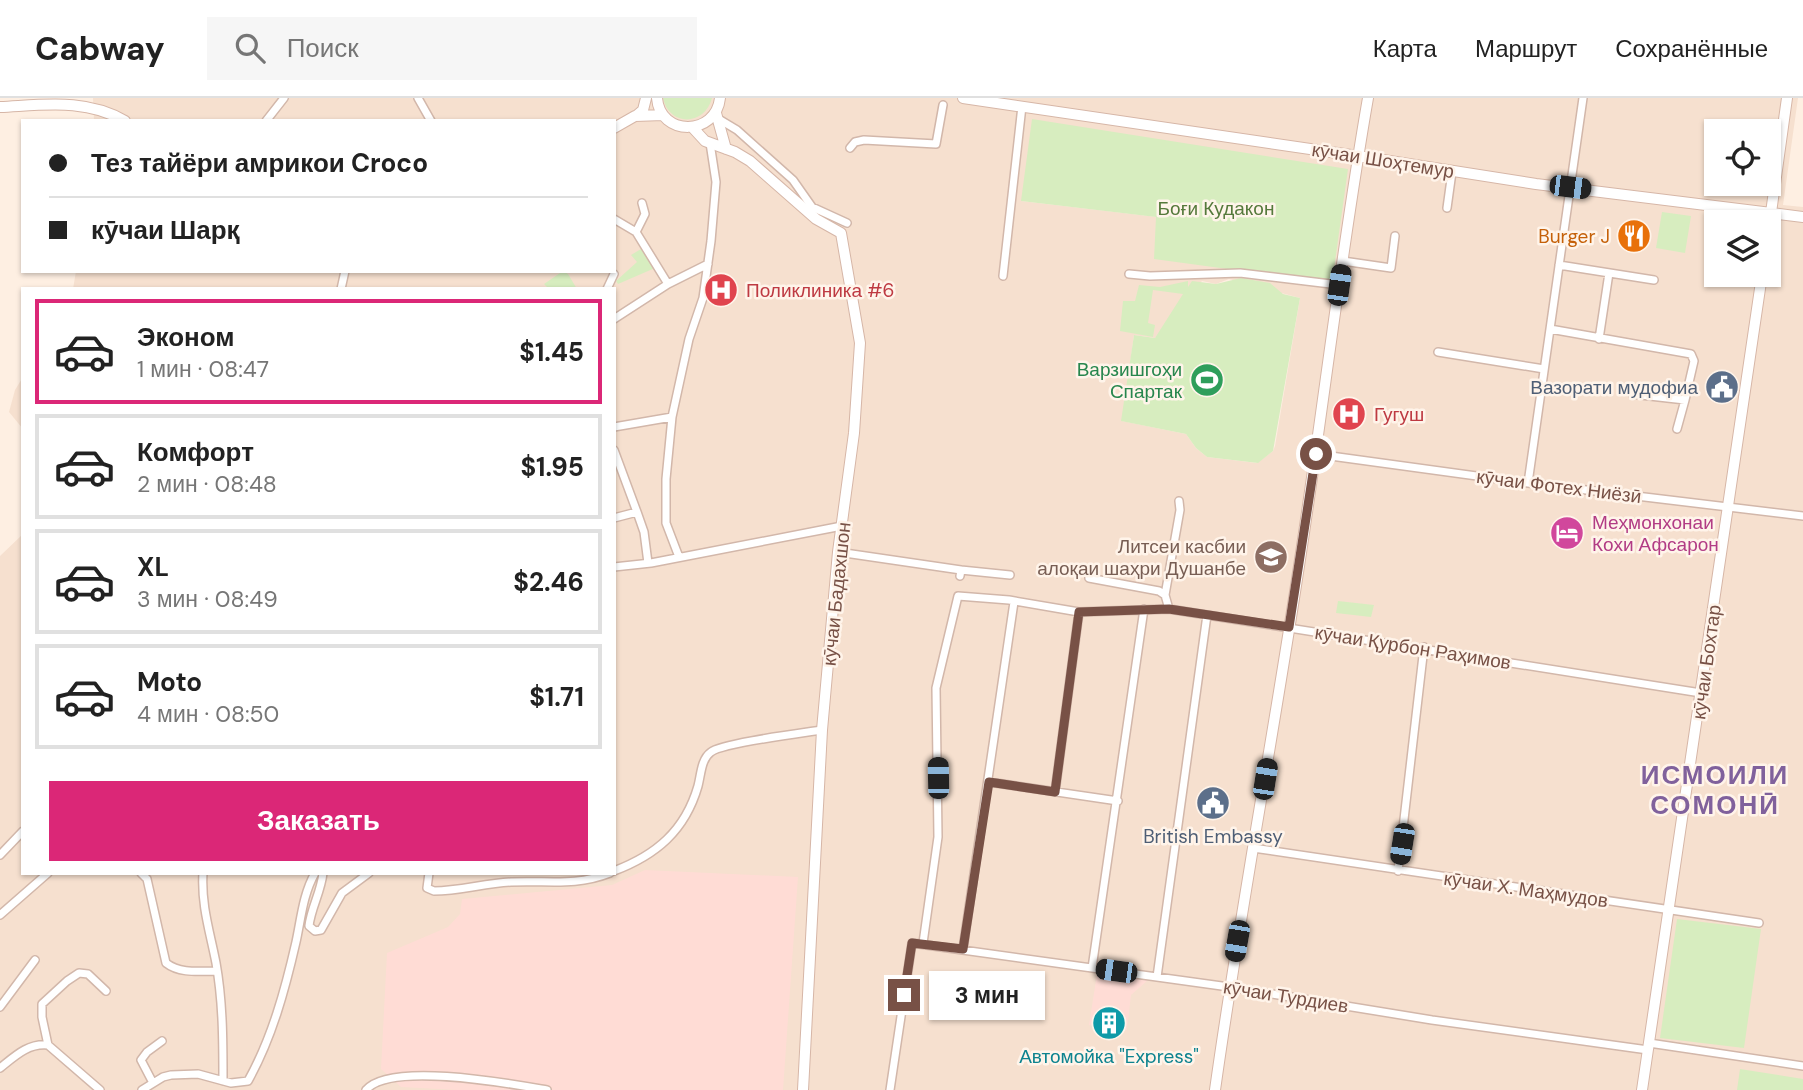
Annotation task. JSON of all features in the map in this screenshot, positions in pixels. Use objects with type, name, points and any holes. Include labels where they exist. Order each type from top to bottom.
[{"type":"main road","points":[[616,127],[643,110],[646,98]]},
{"type":"main road","points":[[720,98],[716,116],[731,151]]},
{"type":"main road","name":"кӯчаи Шоҳтемур","points":[[963,98],[1452,172],[1735,210]]},
{"type":"main road","points":[[1215,1090],[1229,987],[1316,454],[1368,98]]},
{"type":"main road","points":[[1772,210],[1787,98]]},
{"type":"main road","points":[[635,116],[663,116],[656,100]]},
{"type":"main road","points":[[0,107],[66,101],[120,119]]},
{"type":"main road","name":"кӯчаи Бадахшон","points":[[663,116],[676,126],[693,128],[705,141],[731,151],[760,169],[816,219],[841,233],[860,343],[822,730],[803,1090]]},
{"type":"main road","points":[[693,128],[716,116]]},
{"type":"main road","name":"кӯчаи Шоҳтемур","points":[[1781,216],[1803,217]]},
{"type":"main road","name":"кӯчаи Бохтар","points":[[1643,1090],[1760,287]]},
{"type":"street","points":[[268,119],[284,98]]},
{"type":"street","points":[[418,98],[430,119]]},
{"type":"street","points":[[1528,483],[1583,98]]},
{"type":"street","points":[[850,148],[855,142],[864,140],[936,144],[943,104]]},
{"type":"street","points":[[1003,276],[1022,106]]},
{"type":"street","points":[[716,116],[737,130],[793,180],[812,207],[847,223]]},
{"type":"street","points":[[679,557],[666,523],[666,479],[672,417],[689,339],[703,299],[708,264],[716,182],[710,143]]},
{"type":"street","points":[[1447,208],[1452,172]]},
{"type":"street","points":[[636,232],[644,218],[642,203]]},
{"type":"street","points":[[616,220],[636,232],[668,285]]},
{"type":"street","points":[[1343,261],[1391,268],[1395,236]]},
{"type":"street","points":[[616,318],[708,264]]},
{"type":"street","points":[[1559,265],[1654,280]]},
{"type":"street","points":[[1129,274],[1150,276],[1240,273],[1339,285]]},
{"type":"street","points":[[608,287],[614,274]]},
{"type":"street","points":[[1599,339],[1609,274]]},
{"type":"street","points":[[1550,329],[1692,354],[1694,361],[1677,429]]},
{"type":"street","points":[[1438,352],[1544,369]]},
{"type":"street","points":[[1632,394],[1685,400]]},
{"type":"street","points":[[616,427],[672,417]]},
{"type":"street","name":"кӯчаи Фотех Ниёзӣ","points":[[1316,454],[1803,516]]},
{"type":"street","points":[[616,455],[644,532],[648,563]]},
{"type":"street","points":[[1169,609],[1165,595],[1180,510],[1179,501]]},
{"type":"street","points":[[616,517],[637,512]]},
{"type":"street","points":[[616,566],[648,563],[842,526]]},
{"type":"street","points":[[838,552],[961,573],[1010,575]]},
{"type":"street","points":[[1089,578],[1159,590],[1165,595]]},
{"type":"street","name":"кӯчаи Қурбон Раҳимов","points":[[923,943],[938,837],[936,688],[958,596],[999,599],[1079,612],[1169,609],[1701,692]]},
{"type":"street","points":[[963,949],[1014,603]]},
{"type":"street","points":[[1093,968],[1144,609]]},
{"type":"street","points":[[1055,792],[1079,612]]},
{"type":"street","points":[[1157,977],[1207,615]]},
{"type":"street","points":[[1398,871],[1424,648]]},
{"type":"street","points":[[616,870],[656,851],[672,836],[684,820],[708,753],[726,746],[822,730]]},
{"type":"street","points":[[989,782],[1118,801]]},
{"type":"street","points":[[0,855],[21,833]]},
{"type":"street","name":"кӯчаи Х. Маҳмудов","points":[[1253,848],[1759,923]]},
{"type":"street","points":[[0,915],[46,875]]},
{"type":"street","points":[[143,875],[147,879],[166,963],[183,971],[216,971]]},
{"type":"street","points":[[202,875],[201,897],[223,1021],[223,1081]]},
{"type":"street","points":[[245,1090],[269,1039],[296,941],[302,907],[314,875]]},
{"type":"street","points":[[323,875],[310,917],[309,926],[314,931],[321,930],[342,893],[366,875]]},
{"type":"street","points":[[429,875],[428,888],[434,891],[512,877],[558,884],[591,880],[604,875]]},
{"type":"street","points":[[890,1090],[912,943],[923,943]]},
{"type":"street","name":"кӯчаи Турдиев","points":[[923,943],[1229,987],[1432,1020],[1803,1066]]},
{"type":"street","points":[[0,1007],[36,960]]},
{"type":"street","points":[[100,1090],[48,1045],[41,1009],[44,1001],[79,973],[88,974],[106,991]]},
{"type":"street","points":[[153,1083],[141,1060],[162,1041]]},
{"type":"street","points":[[0,1077],[3,1066],[18,1053],[30,1047],[48,1045]]},
{"type":"street","points":[[142,1090],[163,1077],[186,1074],[198,1074],[223,1081],[248,1081]]},
{"type":"street","points":[[366,1090],[377,1081],[449,1076],[547,1090]]},
{"type":"shaded area","points":[[93,98],[1798,98],[1783,205],[1803,207],[1803,1090],[0,1090],[0,556],[21,536],[21,875],[616,875],[616,287],[73,287],[76,273],[616,273],[616,119],[94,119]],"holes":[[[1348,169],[1155,259],[1157,217],[1021,201]],[[1229,279],[1300,298],[1275,446],[1273,451],[1257,463],[1207,457],[1186,434],[1122,421],[1134,335],[1155,338],[1202,281],[1216,284]]]},
{"type":"shaded area","points":[[21,380],[21,427],[9,412],[15,390]]},
{"type":"shaded area","points":[[645,870],[798,877],[783,1090],[458,1090],[401,1087],[381,1069],[387,953],[448,927],[460,914],[462,899],[612,885]]},
{"type":"shaded area","name":"Автомойка \"Express\"","points":[[1097,974],[1148,980],[1131,995],[1127,1030],[1089,1025]]},
{"type":"green space","points":[[663,98],[712,98],[702,114],[687,119],[672,114]]},
{"type":"green space","name":"Боғи Кудакон","points":[[1032,119],[1348,169],[1332,283],[1154,259],[1156,217],[1021,201]]},
{"type":"green space","points":[[1662,212],[1691,216],[1685,253],[1656,248]]},
{"type":"green space","points":[[641,249],[655,268],[618,284],[616,281],[637,262],[631,255]]},
{"type":"green space","points":[[560,273],[566,273],[576,287],[547,287],[544,284]]},
{"type":"green space","name":"Варзишгоҳи Спартак","points":[[1241,278],[1270,283],[1283,294],[1300,298],[1273,451],[1258,463],[1207,457],[1186,434],[1121,421],[1134,335],[1155,338],[1183,294],[1153,290],[1148,323],[1155,325],[1153,337],[1120,331],[1123,301],[1135,301],[1139,285],[1160,287],[1188,281],[1188,287],[1192,281],[1216,284]]},
{"type":"green space","points":[[1338,601],[1374,605],[1371,617],[1336,613]]},
{"type":"green space","points":[[1677,919],[1761,929],[1744,1048],[1660,1038]]},
{"type":"green space","points":[[1740,1069],[1803,1079],[1803,1090],[1737,1090]]},
{"type":"place","name":"Burger J","points":[[1634,236]]},
{"type":"place","name":"Поликлиника #6","points":[[721,290]]},
{"type":"place","name":"Варзишгоҳи Спартак","points":[[1207,380]]},
{"type":"place","name":"Вазорати мудофиа","points":[[1722,387]]},
{"type":"place","name":"Гугуш","points":[[1349,414]]},
{"type":"place","name":"Меҳмонхонаи Кохи Афсарон","points":[[1567,533]]},
{"type":"place","name":"Литсеи касбии алоқаи шаҳри Душанбе","points":[[1271,557]]},
{"type":"place","name":"British Embassy","points":[[1213,803]]},
{"type":"place","name":"Автомойка \"Express\"","points":[[1109,1023]]},
{"type":"district","name":"ИСМОИЛИ СОМОНӢ","points":[[1715,790]]},
{"type":"route","points":[[904,995],[912,943],[963,949],[989,782],[1055,792],[1079,612],[1169,609],[1289,627],[1316,454]]}]
